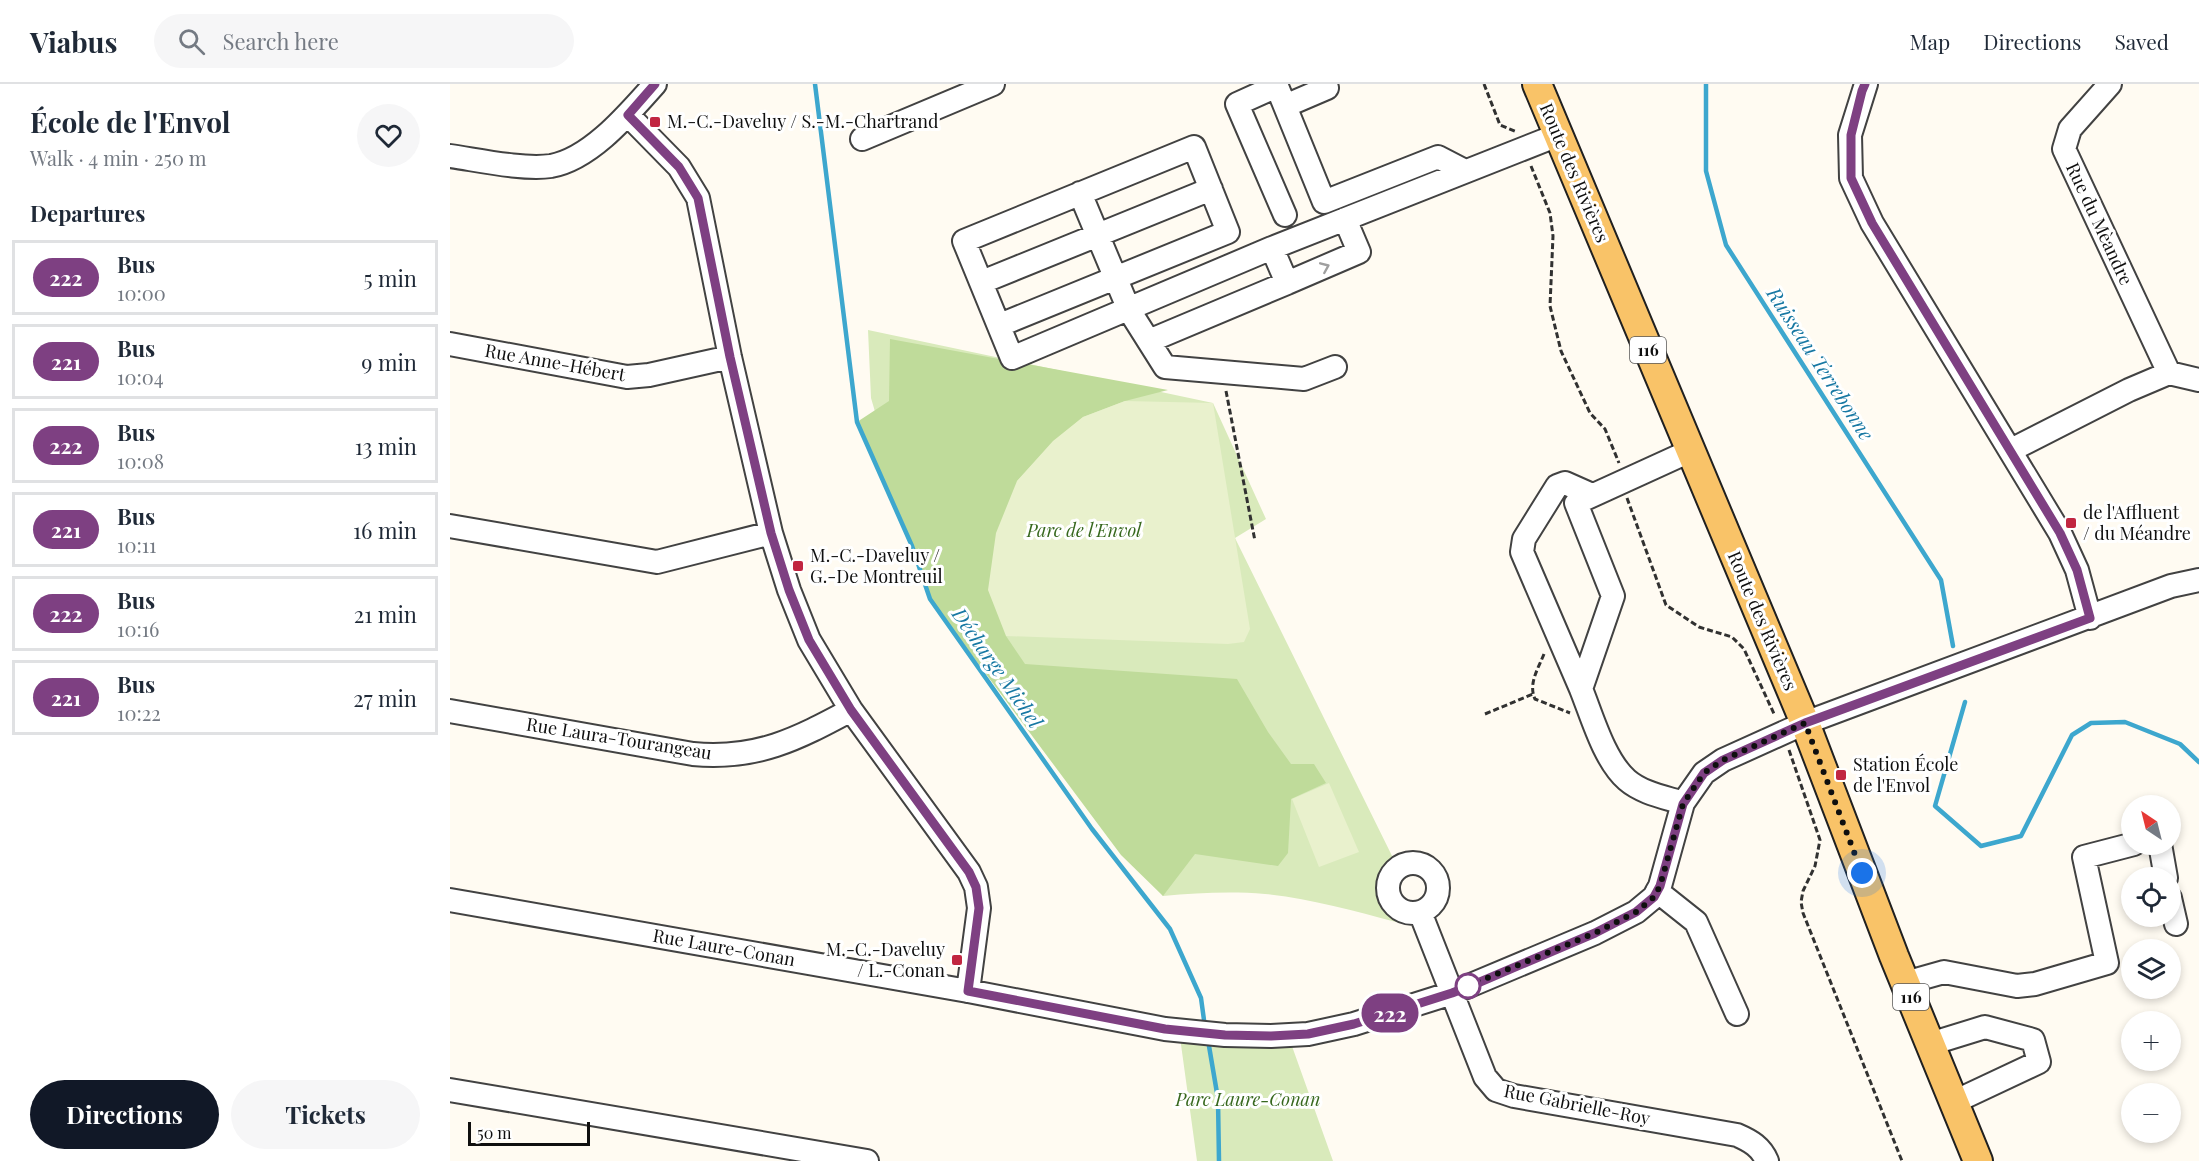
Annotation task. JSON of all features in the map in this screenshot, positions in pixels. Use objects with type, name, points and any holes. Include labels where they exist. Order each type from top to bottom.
[{"type":"main road","name":"Route des Rivières","points":[[1537,84],[1805,723],[1905,983],[1978,1161]]},
{"type":"street","points":[[450,156],[552,166],[576,157],[595,144],[628,115],[655,84]]},
{"type":"street","points":[[862,139],[993,84]]},
{"type":"street","points":[[1866,84],[1862,91],[1851,135],[1851,178],[1872,223],[2060,533],[2077,570],[2090,618]]},
{"type":"street","name":"Rue du Mèandre","points":[[2110,84],[2070,129],[2064,149],[2169,373]]},
{"type":"street","points":[[1285,215],[1237,104],[1279,92],[1327,88]]},
{"type":"street","points":[[1279,92],[1324,202],[1438,157],[1465,171]]},
{"type":"street","points":[[628,115],[679,167],[698,198],[730,357],[771,533],[789,590],[809,640],[851,710],[969,872],[976,887],[979,908],[968,991]]},
{"type":"street","points":[[1000,325],[1228,232],[1194,147],[964,241],[1012,358],[1345,219],[1558,135]]},
{"type":"street","points":[[982,282],[1211,189]]},
{"type":"street","points":[[1080,193],[1129,310],[1165,367],[1304,379],[1335,367]]},
{"type":"street","points":[[1149,341],[1359,252],[1345,219]]},
{"type":"street","points":[[1272,249],[1287,283]]},
{"type":"street","name":"Rue Anne-Hébert","points":[[450,344],[627,377],[649,375],[730,357]]},
{"type":"street","points":[[2011,450],[2129,390],[2169,373],[2199,380]]},
{"type":"street","points":[[1585,698],[1613,596],[1576,503],[1690,451]]},
{"type":"street","points":[[1592,495],[1565,483],[1557,486],[1524,539],[1522,552],[1611,761],[1627,780],[1648,792],[1683,804]]},
{"type":"street","points":[[450,526],[657,562],[771,533]]},
{"type":"street","name":"Rue Laure-Conan","points":[[450,900],[968,991],[1165,1029],[1225,1035],[1308,1034],[1354,1024],[1452,993],[1595,933],[1636,912],[1654,897],[1657,891],[1683,804],[1704,773],[1723,760],[1805,723],[2171,586],[2199,580]]},
{"type":"street","name":"Rue Laura-Tourangeau","points":[[450,711],[715,756],[765,750],[799,738],[851,710]]},
{"type":"street","points":[[1905,983],[1944,972],[2017,986],[2035,984],[2107,963],[2084,857],[2121,847]]},
{"type":"street","points":[[1657,891],[1696,921],[1737,1014]]},
{"type":"street","name":"Rue Gabrielle-Roy","points":[[1420,912],[1485,1077],[1496,1090],[1514,1096],[1737,1135],[1753,1142],[1767,1161]]},
{"type":"street","points":[[1930,1044],[1985,1027],[2033,1040],[2039,1062],[1954,1102]]},
{"type":"street","points":[[450,1090],[867,1161]]},
{"type":"path","points":[[1484,84],[1500,125],[1516,131],[1550,213],[1553,236],[1550,306],[1561,351],[1590,413],[1605,429],[1619,462],[1627,501],[1666,605],[1699,627],[1732,637],[1744,649],[1775,718]]},
{"type":"path","points":[[1226,389],[1255,541]]},
{"type":"path","points":[[1562,645],[1545,652],[1531,688],[1535,699],[1574,714],[1585,698]]},
{"type":"path","points":[[1485,714],[1533,694]]},
{"type":"path","points":[[1791,753],[1820,840],[1815,866],[1803,891],[1801,902],[1803,913],[1902,1161]]},
{"type":"green space","name":"Parc de l'Envol","points":[[868,330],[1213,403],[1266,519],[1235,538],[1398,868],[1387,883],[1388,892],[1396,907],[1396,922],[1347,909],[1265,894],[1214,893],[1163,896],[970,632],[890,463],[871,398]]},
{"type":"green space","points":[[890,339],[1168,390],[1125,401],[1083,417],[1053,442],[1017,481],[1006,636],[1025,664],[1237,679],[1268,732],[1291,764],[1314,764],[1326,783],[1291,799],[1288,853],[1278,866],[1195,854],[1163,896],[1121,855],[930,599],[905,526],[857,422],[889,401]]},
{"type":"green space","points":[[1125,401],[1213,403],[1250,629],[1244,642],[1228,644],[1006,636],[988,590],[996,533],[1017,481],[1053,441],[1083,417]]},
{"type":"green space","points":[[1329,783],[1359,852],[1319,867],[1292,799]]},
{"type":"green space","name":"Parc Laure-Conan","points":[[1179,1030],[1288,1035],[1333,1161],[1197,1161]]},
{"type":"waterway","name":"Décharge Michel","points":[[815,84],[857,422],[912,546],[930,599],[1092,829],[1170,929],[1201,998],[1204,1020]]},
{"type":"waterway","name":"Ruisseau Terrebonne","points":[[1706,84],[1706,171],[1726,245],[1941,580],[1953,646]]},
{"type":"waterway","name":"Ruisseau Terrebonne","points":[[1965,702],[1935,806],[1981,846],[2021,836],[2072,735],[2091,723],[2125,722],[2180,744],[2199,762]]},
{"type":"waterway","name":"Décharge Michel","points":[[1209,1046],[1218,1099],[1219,1161]]},
{"type":"bus line","name":"222","points":[[655,84],[628,115],[679,167],[698,198],[730,357],[771,533],[789,590],[809,640],[851,710],[969,872],[976,887],[979,908],[968,991],[1165,1029],[1225,1035],[1271,1036],[1308,1034],[1354,1024],[1452,993],[1595,933],[1636,912],[1654,897],[1660,886],[1683,804],[1704,773],[1723,760],[1805,723],[2090,618],[2077,570],[2060,533],[1872,223],[1851,178],[1851,135],[1865,84]]},
{"type":"place","name":"M.-C.-Daveluy / S.-M.-Chartrand","points":[[655,122]]},
{"type":"place","name":"de l'Affluent / du Méandre","points":[[2071,523]]},
{"type":"place","name":"M.-C.-Daveluy / G.-De Montreuil","points":[[798,566]]},
{"type":"place","name":"Station École de l'Envol","points":[[1841,775]]},
{"type":"place","name":"M.-C.-Daveluy / L.-Conan","points":[[957,960]]},
{"type":"route","points":[[1468,986],[1595,933],[1636,912],[1654,897],[1660,886],[1683,804],[1704,773],[1723,760],[1805,723],[1862,873]]}]
